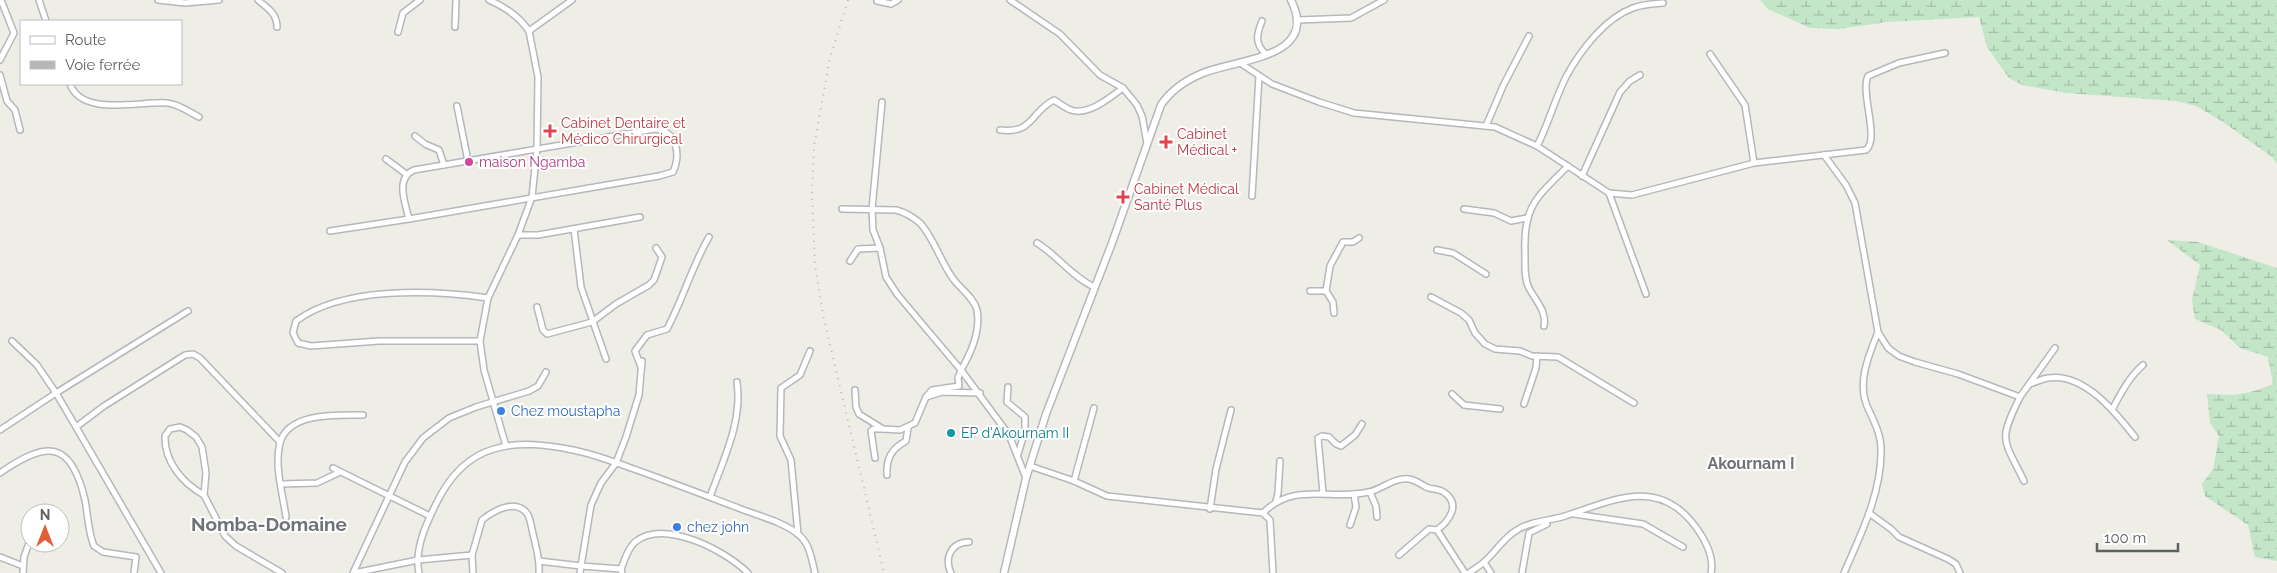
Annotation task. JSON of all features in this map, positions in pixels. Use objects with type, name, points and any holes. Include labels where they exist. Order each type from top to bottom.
[{"type":"street","points":[[0,0],[14,33],[0,60]]},
{"type":"street","points":[[39,0],[46,20]]},
{"type":"street","points":[[158,0],[185,3],[219,0]]},
{"type":"street","points":[[258,0],[274,14],[277,19],[277,27]]},
{"type":"street","points":[[398,32],[403,13],[420,0]]},
{"type":"street","points":[[455,27],[456,0]]},
{"type":"street","points":[[489,0],[511,12],[523,22],[529,31],[538,77],[537,148],[532,197],[518,235],[488,298],[480,341],[484,370],[506,446]]},
{"type":"street","points":[[529,31],[572,0]]},
{"type":"street","points":[[877,1],[891,4],[898,0]]},
{"type":"street","points":[[1010,0],[1060,34],[1100,75],[1123,88],[1137,105],[1142,116],[1147,143]]},
{"type":"street","points":[[1004,573],[1026,478],[1046,414],[1112,243],[1161,105],[1171,92],[1201,74],[1252,61],[1292,39],[1296,34],[1298,20],[1291,0]]},
{"type":"street","points":[[1298,20],[1351,18],[1384,0]]},
{"type":"street","points":[[1537,146],[1547,127],[1566,76],[1577,58],[1597,34],[1632,8],[1664,3]]},
{"type":"street","points":[[1262,20],[1257,34],[1258,44],[1266,54]]},
{"type":"street","points":[[1486,126],[1503,86],[1529,36]]},
{"type":"street","points":[[1240,64],[1259,76],[1302,96],[1361,114],[1486,126],[1508,131],[1537,146],[1609,193],[1622,195],[1646,193],[1754,162],[1863,151],[1870,145],[1866,85],[1868,76],[1899,63],[1945,53]]},
{"type":"street","points":[[1710,54],[1745,105],[1754,162]]},
{"type":"street","points":[[0,75],[7,101],[15,110],[20,130]]},
{"type":"street","points":[[1252,196],[1259,76]]},
{"type":"street","points":[[1582,176],[1620,92],[1630,81],[1640,76]]},
{"type":"street","points":[[71,85],[76,94],[98,104],[167,103],[182,107],[199,117]]},
{"type":"street","points":[[1000,130],[1021,130],[1030,124],[1054,100],[1069,109],[1079,111],[1107,100],[1123,88]]},
{"type":"street","points":[[882,102],[872,209],[873,230],[880,248],[886,277],[894,290],[980,393],[1009,436],[1018,454],[1026,478]]},
{"type":"street","points":[[457,106],[468,160]]},
{"type":"street","points":[[330,231],[409,218],[532,197],[659,176],[673,172],[677,159],[670,134],[663,130],[655,129],[414,170],[406,174],[404,179],[403,196],[409,218]]},
{"type":"street","points":[[415,136],[425,144],[439,150],[444,165]]},
{"type":"street","points":[[1824,155],[1846,185],[1855,203],[1878,332],[1888,348],[1899,356],[1958,374],[2020,397]]},
{"type":"street","points":[[386,159],[406,174]]},
{"type":"street","points":[[1544,326],[1546,320],[1528,287],[1525,253],[1527,218],[1535,200],[1568,166]]},
{"type":"street","points":[[1609,193],[1646,294]]},
{"type":"street","points":[[842,209],[896,210],[919,222],[948,271],[972,301],[977,314],[977,329],[970,354],[958,378],[959,386],[932,390],[926,397],[915,423],[908,428],[891,431],[873,428],[871,431],[875,458]]},
{"type":"street","points":[[1464,209],[1494,213],[1510,221],[1527,218]]},
{"type":"street","points":[[518,235],[530,236],[640,217]]},
{"type":"street","points":[[574,229],[580,287],[606,359]]},
{"type":"street","points":[[641,368],[635,351],[648,335],[667,329],[687,287],[700,253],[709,237]]},
{"type":"street","points":[[1334,313],[1333,302],[1326,291],[1330,266],[1343,242],[1353,242],[1359,238]]},
{"type":"street","points":[[1037,243],[1054,255],[1075,277],[1094,287]]},
{"type":"street","points":[[537,307],[543,330],[547,334],[592,322],[616,304],[652,283],[662,257],[656,248]]},
{"type":"street","points":[[850,261],[858,249],[880,248]]},
{"type":"street","points":[[1437,250],[1453,253],[1486,274]]},
{"type":"street","points":[[480,341],[387,341],[311,346],[298,343],[293,333],[296,321],[310,313],[369,295],[422,291],[488,298]]},
{"type":"street","points":[[1310,291],[1326,291]]},
{"type":"street","points":[[1431,297],[1461,313],[1469,320],[1475,333],[1485,344],[1494,349],[1520,351],[1537,356],[1558,357],[1634,403]]},
{"type":"street","points":[[0,430],[188,311]]},
{"type":"street","points":[[1844,573],[1869,513],[1881,462],[1881,440],[1866,404],[1863,381],[1878,332]]},
{"type":"street","points":[[12,341],[37,365],[56,394],[161,573]]},
{"type":"street","points":[[2024,481],[2008,449],[2004,436],[2005,430],[2020,397],[2055,348]]},
{"type":"street","points":[[798,534],[791,460],[780,436],[780,399],[781,388],[800,375],[810,351]]},
{"type":"street","points":[[76,427],[104,406],[185,355],[190,354],[200,358],[217,374],[280,442]]},
{"type":"street","points":[[1524,404],[1536,368],[1537,356]]},
{"type":"street","points":[[580,573],[591,505],[601,484],[616,463],[639,395],[642,361]]},
{"type":"street","points":[[2113,408],[2129,380],[2143,365]]},
{"type":"street","points":[[353,573],[405,462],[432,429],[449,418],[529,391],[538,386],[546,372]]},
{"type":"street","points":[[2030,384],[2048,378],[2074,380],[2113,408],[2136,437]]},
{"type":"street","points":[[710,497],[737,418],[740,399],[737,382]]},
{"type":"street","points":[[1008,387],[1007,402],[1025,417],[1023,438],[1018,454]]},
{"type":"street","points":[[855,390],[856,407],[859,414],[883,430]]},
{"type":"street","points":[[926,397],[942,392],[980,393]]},
{"type":"street","points":[[1452,394],[1464,405],[1500,409]]},
{"type":"street","points":[[1074,481],[1094,408]]},
{"type":"street","points":[[1210,509],[1216,469],[1231,410]]},
{"type":"street","points":[[286,517],[278,461],[280,442],[291,428],[307,418],[326,415],[363,415]]},
{"type":"street","points":[[1322,493],[1318,438],[1322,436],[1330,437],[1336,444],[1341,446],[1355,435],[1362,424]]},
{"type":"street","points":[[204,495],[206,473],[202,447],[196,437],[188,430],[180,427],[170,429],[165,436],[167,456],[190,486],[204,495],[222,531],[230,542],[282,573]]},
{"type":"street","points":[[887,475],[889,455],[906,441],[908,428]]},
{"type":"street","points":[[419,573],[418,560],[424,532],[445,488],[463,466],[484,452],[506,446],[556,447],[575,450],[710,497],[798,534],[808,547],[816,573]]},
{"type":"street","points":[[0,473],[34,453],[54,451],[63,454],[78,476],[94,546],[103,552],[136,557],[134,573]]},
{"type":"street","points":[[1276,501],[1280,461]]},
{"type":"street","points":[[1030,466],[1074,481],[1107,496],[1210,509],[1263,513],[1270,520],[1272,573]]},
{"type":"street","points":[[333,468],[430,516]]},
{"type":"street","points":[[282,484],[317,483],[340,472]]},
{"type":"street","points":[[1263,513],[1276,501],[1290,496],[1370,492],[1401,479],[1410,479],[1445,493],[1453,505],[1453,514],[1448,521],[1437,530],[1429,529],[1399,555]]},
{"type":"street","points":[[1370,492],[1376,506],[1377,517]]},
{"type":"street","points":[[1350,525],[1356,507],[1354,494]]},
{"type":"street","points":[[1437,530],[1467,573],[1484,562],[1510,534],[1525,526],[1631,496],[1656,497],[1670,502],[1687,516],[1700,532],[1709,553],[1711,573]]},
{"type":"street","points":[[473,573],[472,555],[482,520],[495,511],[510,506],[521,508],[528,514],[539,561],[539,573]]},
{"type":"street","points":[[1869,513],[1892,529],[1899,537],[1956,564],[1960,573]]},
{"type":"street","points":[[1570,514],[1643,524],[1683,546]]},
{"type":"street","points":[[1529,533],[1564,516]]},
{"type":"street","points":[[1522,573],[1529,533],[1525,526]]},
{"type":"street","points":[[539,561],[621,571],[629,550],[634,543],[651,534],[674,534],[707,545],[738,563],[748,573]]},
{"type":"street","points":[[951,573],[947,564],[950,553],[955,546],[969,542]]},
{"type":"street","points":[[23,573],[26,553]]},
{"type":"street","points":[[353,573],[418,560],[472,555]]},
{"type":"street","points":[[0,558],[23,566]]},
{"type":"street","points":[[1484,562],[1491,573]]},
{"type":"green space","points":[[1760,0],[2277,0],[2277,163],[2272,157],[2223,122],[2196,106],[2176,101],[2066,93],[2022,85],[2009,78],[1987,47],[1979,17],[1887,22],[1839,29],[1810,28],[1768,9]]},
{"type":"green space","points":[[2167,240],[2198,242],[2277,268],[2277,561],[2255,557],[2248,525],[2205,496],[2202,484],[2213,469],[2219,436],[2210,423],[2207,394],[2241,394],[2273,384],[2268,357],[2240,348],[2221,330],[2195,319],[2192,300],[2200,265]]},
{"type":"railway","points":[[848,0],[830,58],[814,146],[812,195],[815,265],[823,315],[884,573]]},
{"type":"place","name":"Cabinet Dentaire et Médico Chirurgical","points":[[550,131]]},
{"type":"place","name":"Cabinet Médical +","points":[[1166,142]]},
{"type":"place","name":"maison Ngamba","points":[[469,162]]},
{"type":"place","name":"Cabinet Médical Santé Plus","points":[[1123,197]]},
{"type":"place","name":"Chez moustapha","points":[[501,411]]},
{"type":"place","name":"EP d'Akournam II","points":[[951,433]]},
{"type":"place","name":"chez john","points":[[677,527]]},
{"type":"district","name":"Akournam I","points":[[1751,463]]},
{"type":"district","name":"Nomba-Domaine","points":[[269,524]]}]
